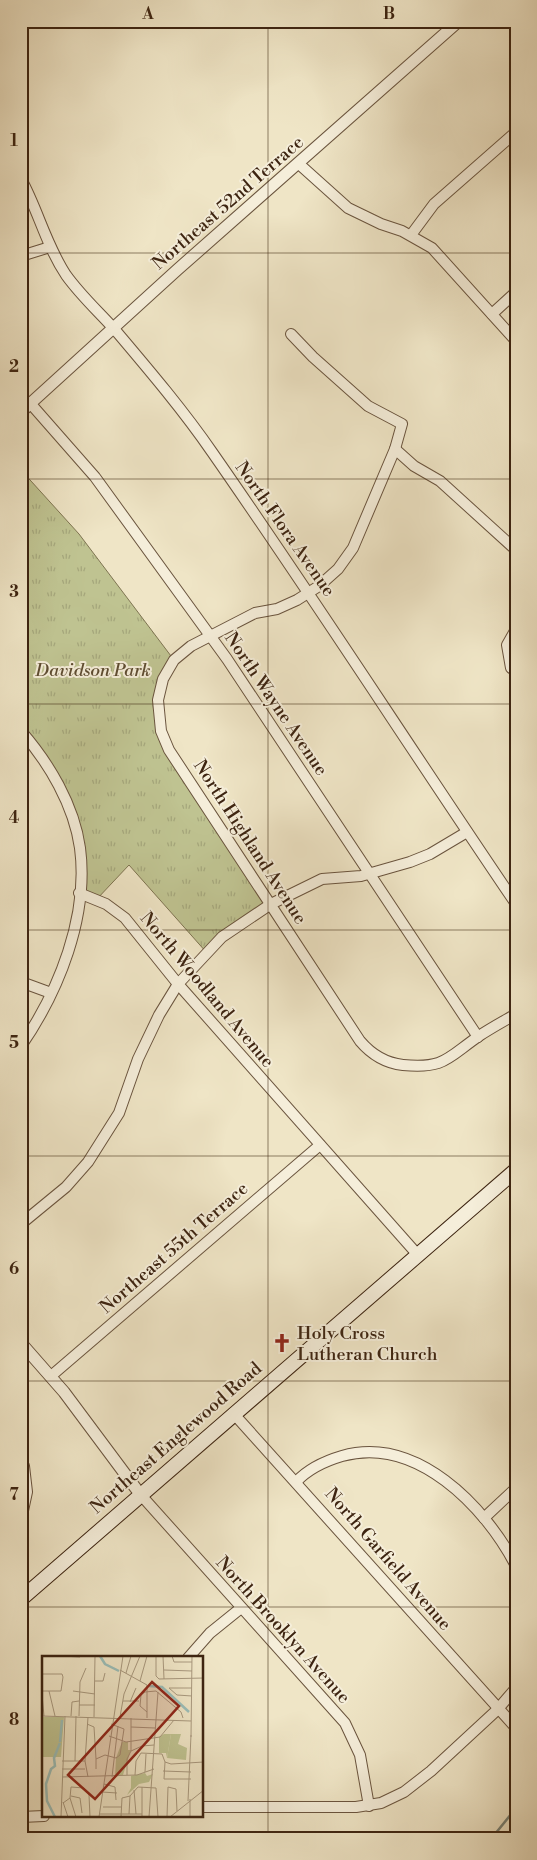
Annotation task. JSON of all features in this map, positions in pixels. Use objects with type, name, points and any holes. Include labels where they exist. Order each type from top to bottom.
[{"type":"main road","name":"Northeast Englewood Road","points":[[21,1599],[516,1170]]},
{"type":"street","name":"Northeast 52nd Terrace","points":[[21,412],[177,270],[459,21]]},
{"type":"street","points":[[411,235],[434,204],[516,132]]},
{"type":"street","points":[[299,164],[348,208],[365,218],[411,235],[432,248],[516,341]]},
{"type":"street","name":"North Flora Avenue","points":[[21,179],[50,247],[66,275],[90,306],[114,329],[206,443],[310,592],[516,904]]},
{"type":"street","points":[[21,256],[50,247]]},
{"type":"street","points":[[492,314],[516,292]]},
{"type":"street","name":"North Highland Avenue","points":[[291,334],[368,406],[402,424],[394,449],[348,557],[327,580],[310,592],[287,605],[255,613],[182,652],[168,669],[158,700],[158,720],[170,750],[360,1040],[373,1053],[388,1062],[415,1067],[436,1065],[452,1058],[478,1037]]},
{"type":"street","name":"North Wayne Avenue","points":[[30,403],[94,477],[211,637],[372,874],[478,1037]]},
{"type":"street","points":[[394,449],[414,466],[440,482],[516,550]]},
{"type":"street","points":[[510,668],[507,645],[516,630]]},
{"type":"street","points":[[21,730],[45,761],[68,807],[80,849],[79,893],[72,937],[51,993],[21,1046]]},
{"type":"street","points":[[21,1224],[66,1187],[88,1162],[119,1113],[145,1043],[159,1015],[178,984],[222,938],[271,904],[322,879],[372,874],[430,854],[467,832]]},
{"type":"street","name":"North Woodland Avenue","points":[[79,893],[106,904],[125,918],[178,984],[417,1254]]},
{"type":"street","points":[[21,982],[51,993]]},
{"type":"street","points":[[478,1037],[516,1014]]},
{"type":"street","name":"Northeast 55th Terrace","points":[[51,1376],[320,1145]]},
{"type":"street","points":[[21,1343],[51,1376],[140,1494]]},
{"type":"street","name":"North Garfield Avenue","points":[[233,1414],[516,1728]]},
{"type":"street","points":[[296,1482],[312,1469],[334,1459],[358,1453],[388,1454],[408,1461],[442,1479],[457,1491],[484,1518],[516,1566]]},
{"type":"street","points":[[21,1520],[27,1492],[24,1466]]},
{"type":"street","points":[[484,1518],[516,1488]]},
{"type":"street","name":"North Brooklyn Avenue","points":[[140,1494],[240,1608],[345,1723],[360,1755],[369,1806]]},
{"type":"street","points":[[190,1656],[210,1633],[240,1608]]},
{"type":"street","points":[[204,1807],[369,1806],[387,1801],[404,1792],[431,1770],[498,1710],[516,1688]]},
{"type":"street","points":[[21,1817],[42,1816]]},
{"type":"green space","name":"Davidson Park","points":[[21,470],[79,534],[174,660],[163,679],[158,720],[176,758],[271,904],[207,953],[129,865],[96,900],[79,893],[74,824],[45,761],[21,732]]},
{"type":"waterway","points":[[491,1839],[516,1808]]},
{"type":"place","name":"Holy Cross Lutheran Church","points":[[282,1343]]}]
